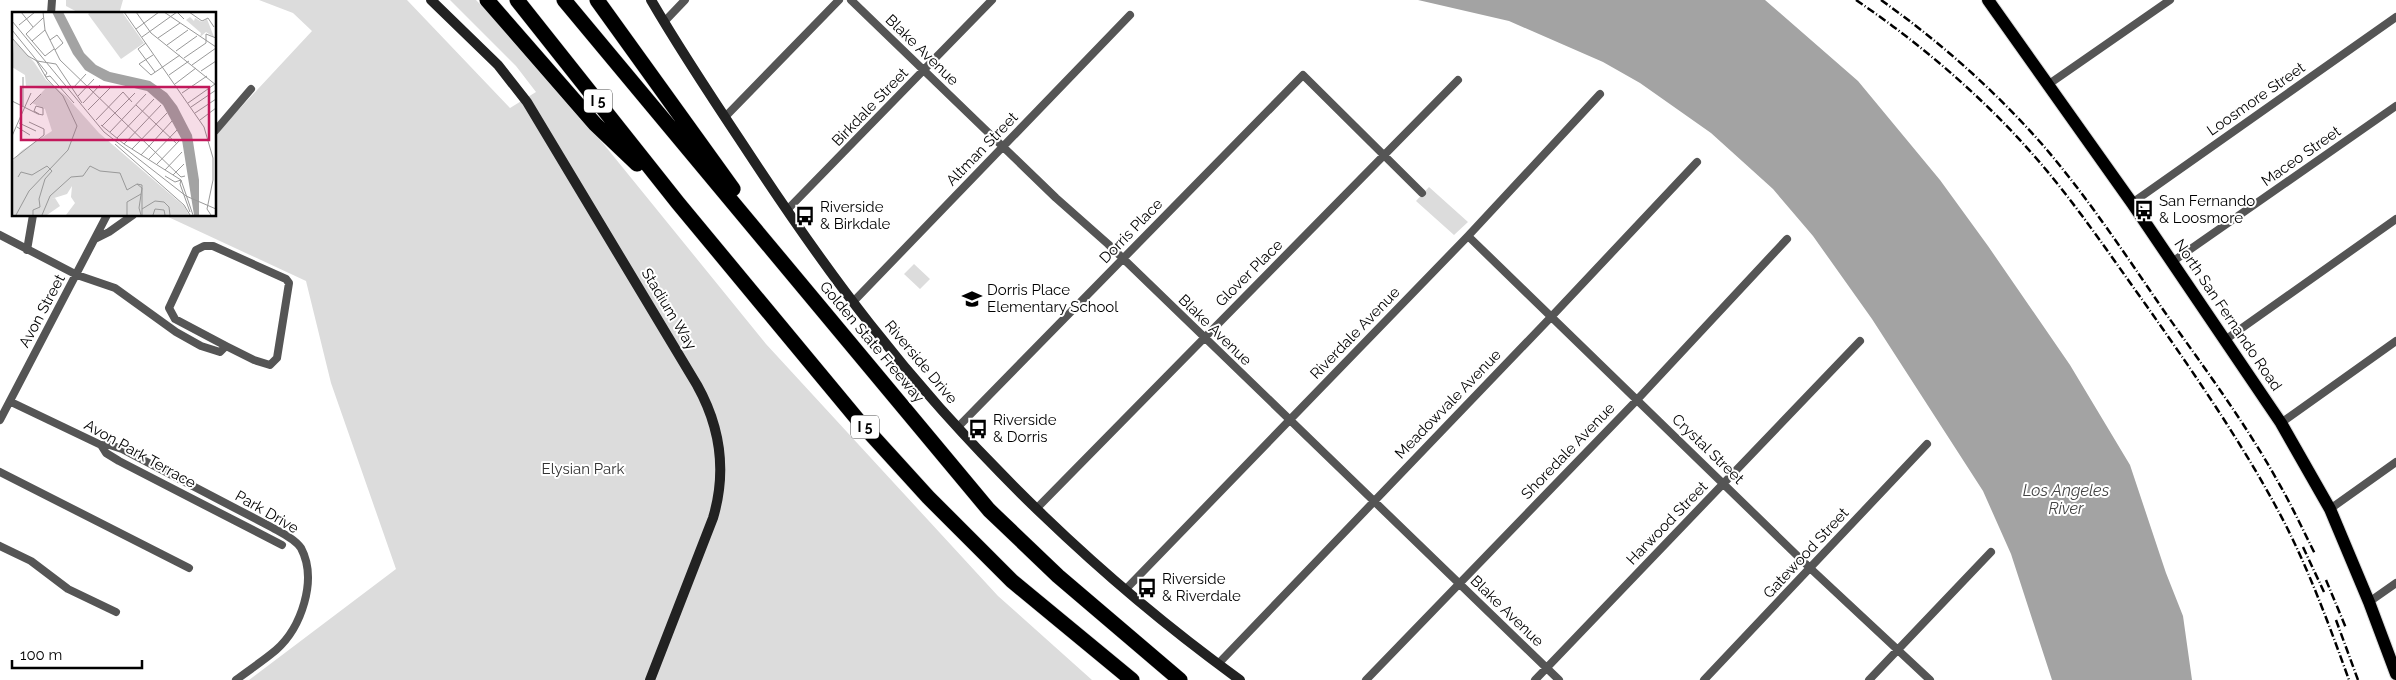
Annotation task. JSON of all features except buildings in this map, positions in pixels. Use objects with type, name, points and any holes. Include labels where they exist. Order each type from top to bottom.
[{"type":"highway","points":[[487,0],[595,124],[678,203]]},
{"type":"highway","name":"I 5","points":[[517,0],[678,203],[858,420],[928,497],[1012,581],[1132,680]]},
{"type":"highway","name":"Golden State Freeway","points":[[564,0],[989,510],[1058,576],[1180,680]]},
{"type":"highway","points":[[597,0],[755,220],[781,261]]},
{"type":"main road","name":"Stadium Way","points":[[431,0],[498,65],[540,120],[697,385],[714,421],[721,459],[719,499],[714,518],[650,680]]},
{"type":"main road","name":"Riverside Drive","points":[[651,0],[787,210],[854,302],[958,428],[994,467],[1126,589],[1180,635],[1240,680]]},
{"type":"main road","name":"North San Fernando Road","points":[[1988,0],[2132,203],[2281,423],[2330,509],[2369,602],[2396,674]]},
{"type":"street","points":[[664,22],[685,0]]},
{"type":"street","points":[[725,117],[839,0]]},
{"type":"street","name":"Blake Avenue","points":[[851,0],[1559,680]]},
{"type":"street","name":"Birkdale Street","points":[[787,210],[992,0]]},
{"type":"street","points":[[2048,84],[2170,0]]},
{"type":"street","name":"Altman Street","points":[[854,302],[1130,15]]},
{"type":"street","name":"Loosmore Street","points":[[2132,203],[2396,17]]},
{"type":"street","name":"Dorris Place","points":[[958,428],[1303,75],[1385,155]]},
{"type":"street","name":"Glover Place","points":[[1038,507],[1458,80]]},
{"type":"street","points":[[216,130],[251,89]]},
{"type":"street","name":"Riverdale Avenue","points":[[1126,589],[1468,236],[1600,94]]},
{"type":"street","name":"Maceo Street","points":[[2172,262],[2396,106]]},
{"type":"street","points":[[1385,155],[1422,193]]},
{"type":"street","name":"Meadowvale Avenue","points":[[1218,664],[1697,162]]},
{"type":"street","points":[[27,250],[33,216]]},
{"type":"street","name":"Avon Street","points":[[0,420],[106,216]]},
{"type":"street","points":[[95,239],[109,232],[132,216]]},
{"type":"street","points":[[2225,340],[2396,219]]},
{"type":"street","points":[[0,235],[77,275],[115,288],[176,332],[201,346],[220,352],[226,346]]},
{"type":"street","name":"Crystal Street","points":[[1468,236],[1811,569],[1930,680]]},
{"type":"street","name":"Shoredale Avenue","points":[[1366,680],[1637,399],[1788,239]]},
{"type":"street","points":[[204,246],[212,246],[286,278],[289,283],[277,358],[270,364],[254,360],[226,346],[175,319],[169,308],[196,250],[204,246]]},
{"type":"street","name":"Harwood Street","points":[[1535,680],[1725,484],[1860,341]]},
{"type":"street","points":[[2281,423],[2396,341]]},
{"type":"street","name":"Avon Park Terrace","points":[[10,402],[101,445],[106,453],[119,462],[282,545]]},
{"type":"street","name":"Gatewood Street","points":[[1704,680],[1811,569],[1927,444]]},
{"type":"street","name":"Park Drive","points":[[101,445],[110,445],[122,449],[273,528],[290,538],[300,548],[307,587],[300,620],[277,649],[236,680]]},
{"type":"street","points":[[2330,509],[2396,462]]},
{"type":"street","points":[[0,472],[189,568]]},
{"type":"street","points":[[0,546],[31,561],[68,589],[116,612]]},
{"type":"street","points":[[1868,680],[1990,552]]},
{"type":"street","points":[[2369,602],[2396,583]]},
{"type":"green space","points":[[66,0],[123,0],[120,12],[77,12],[66,6]]},
{"type":"green space","name":"Elysian Park","points":[[259,0],[407,0],[510,108],[536,92],[516,66],[450,0],[476,0],[519,44],[580,115],[766,344],[998,596],[1092,680],[249,680],[396,569],[331,383],[306,281],[166,216],[216,216],[216,134],[312,31],[293,13]]},
{"type":"green space","points":[[1429,187],[1468,222],[1454,235],[1416,201]]},
{"type":"green space","points":[[914,264],[930,279],[920,289],[904,274]]},
{"type":"water","name":"Los Angeles River","points":[[1418,0],[1765,0],[1858,81],[1940,180],[1988,246],[2070,365],[2130,465],[2166,573],[2183,616],[2192,680],[2052,680],[2011,554],[1983,491],[1872,319],[1813,236],[1773,189],[1711,133],[1640,83],[1603,62],[1509,21]]},
{"type":"railway","points":[[1856,0],[1905,35],[1951,73],[1995,114],[2051,175],[2092,230],[2146,305],[2229,427],[2274,503],[2306,568],[2349,680]]},
{"type":"railway","points":[[1881,0],[1924,32],[1985,85],[2023,123],[2074,183],[2237,415],[2282,489],[2315,554]]},
{"type":"railway","points":[[2303,547],[2324,592]]},
{"type":"railway","points":[[2326,580],[2346,628]]},
{"type":"railway","points":[[2336,620],[2358,680]]},
{"type":"place","name":"San Fernando & Loosmore","points":[[2144,210]]},
{"type":"place","name":"Riverside & Birkdale","points":[[805,216]]},
{"type":"place","name":"Dorris Place Elementary School","points":[[972,299]]},
{"type":"place","name":"Riverside & Dorris","points":[[978,429]]},
{"type":"place","name":"Riverside & Riverdale","points":[[1147,588]]}]
